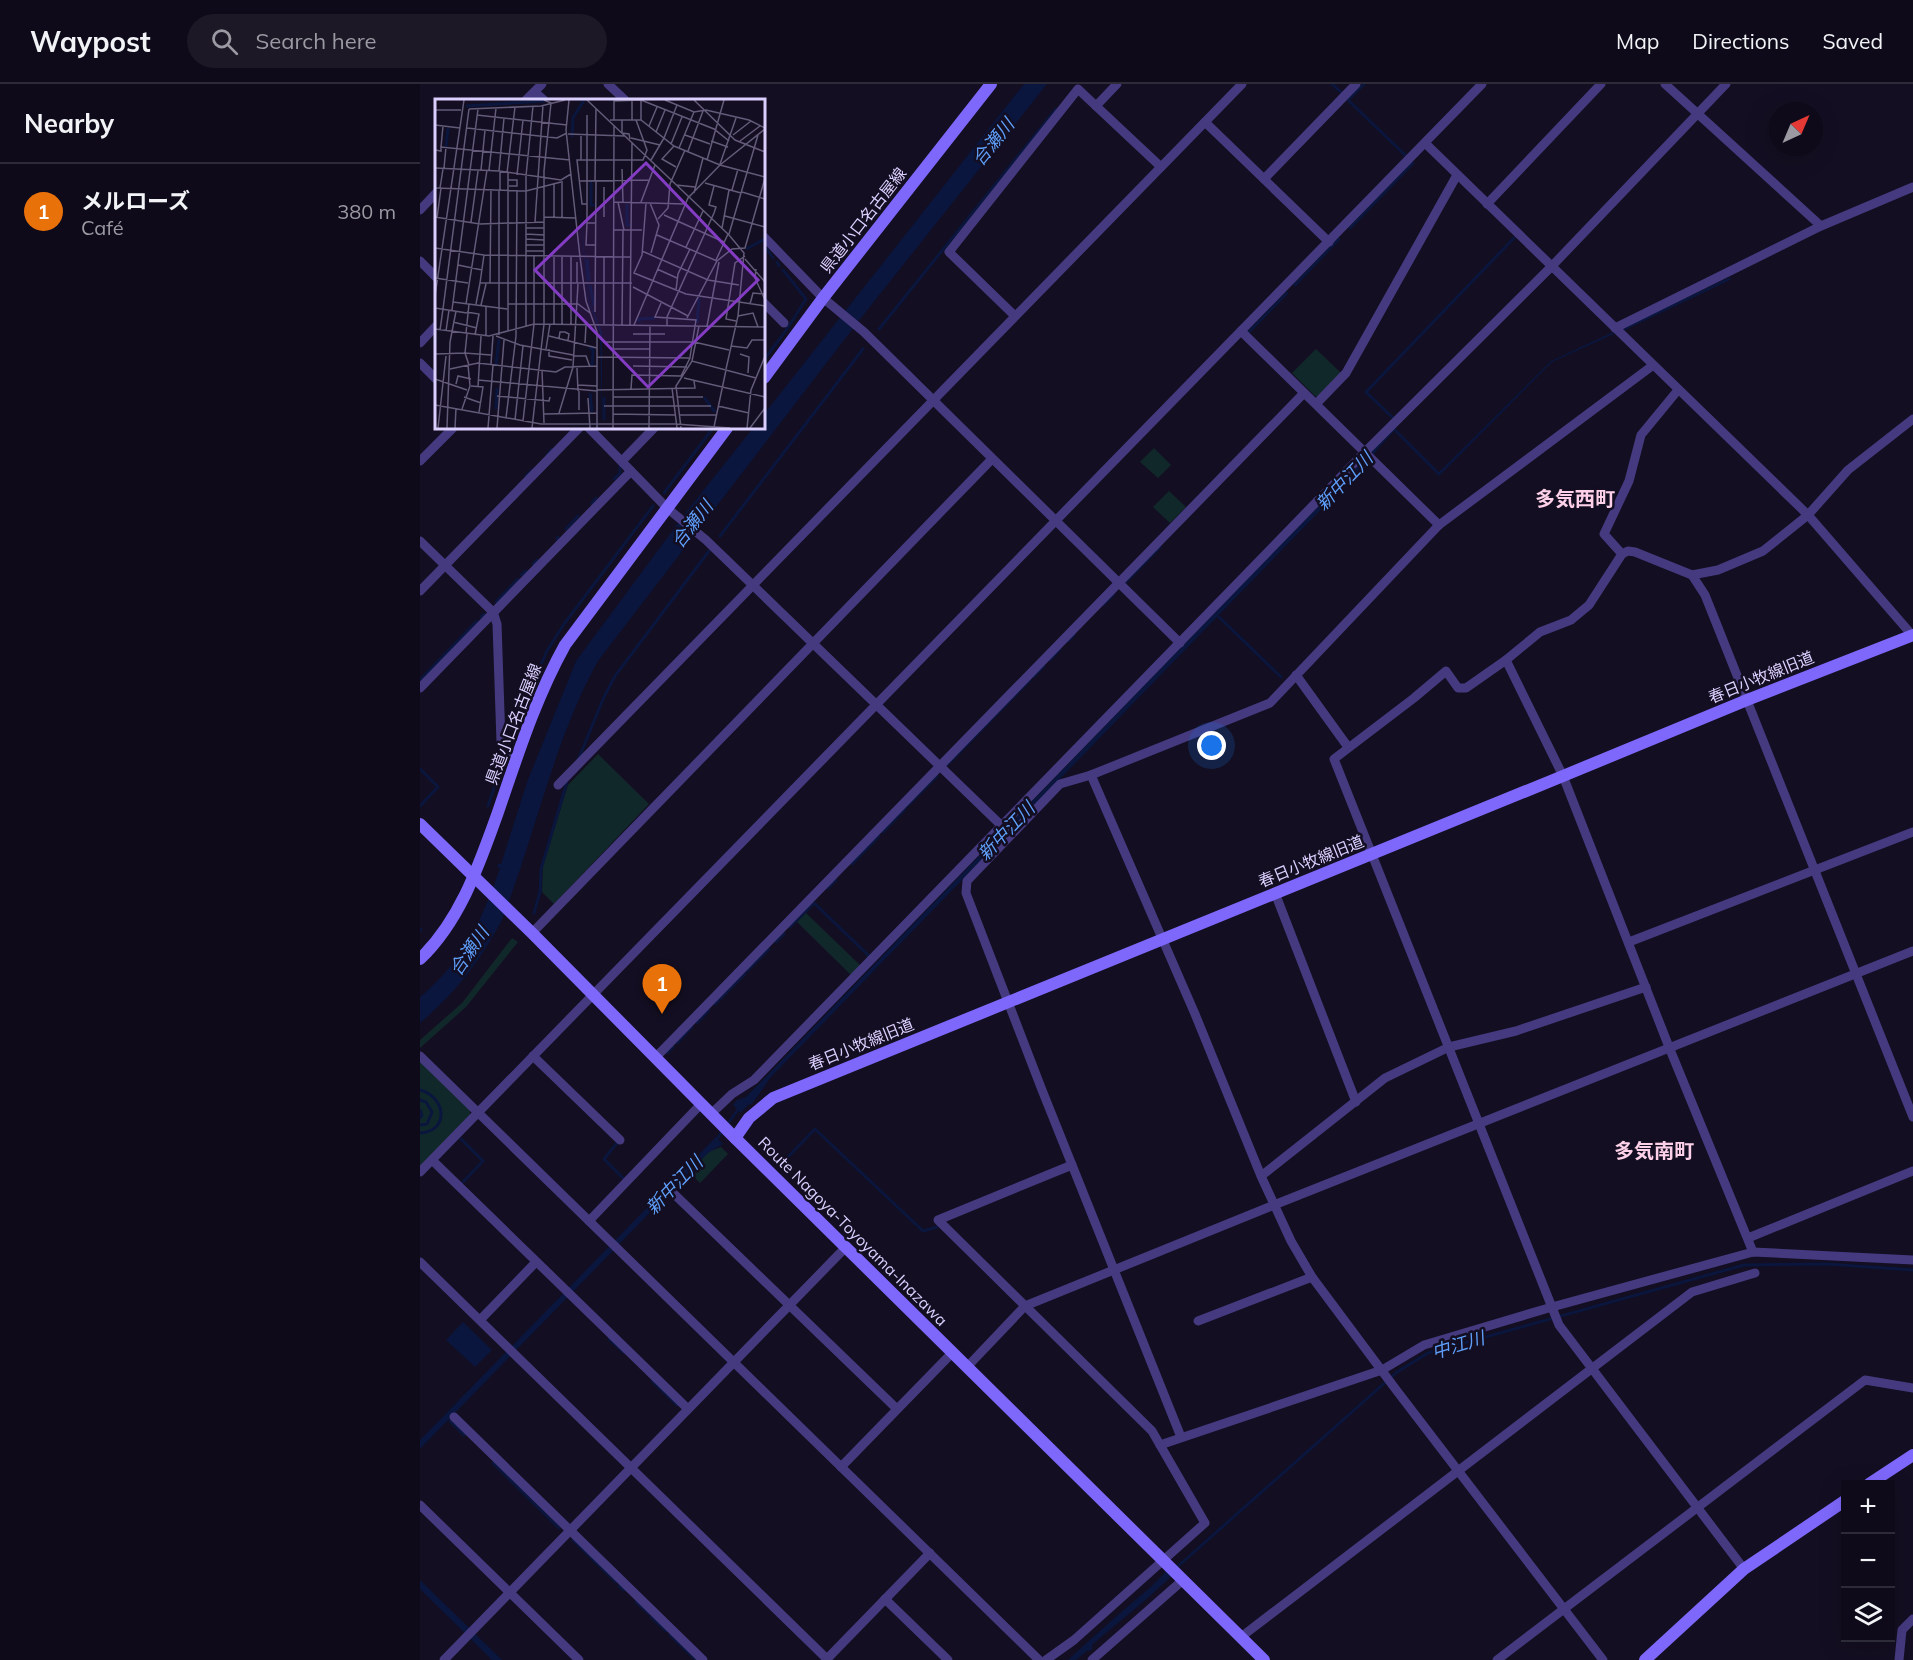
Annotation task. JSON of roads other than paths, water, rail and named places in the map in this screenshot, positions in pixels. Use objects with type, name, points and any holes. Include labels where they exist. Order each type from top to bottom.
[{"type":"main road","name":"県道小口名古屋線","points":[[765,377],[828,302],[991,84]]},
{"type":"main road","name":"県道小口名古屋線","points":[[420,959],[443,932],[474,878],[546,679],[565,645],[670,511],[726,429]]},
{"type":"main road","name":"春日小牧線旧道","points":[[734,1137],[749,1118],[773,1098],[1747,700],[1912,635]]},
{"type":"main road","name":"Route Nagoya-Toyoyama-Inazawa","points":[[420,824],[1264,1660]]},
{"type":"main road","points":[[1876,1480],[1913,1455]]},
{"type":"main road","points":[[1645,1660],[1744,1569],[1841,1503]]},
{"type":"street","points":[[527,99],[542,84]]},
{"type":"street","points":[[608,84],[623,99]]},
{"type":"street","points":[[1096,106],[1118,84]]},
{"type":"street","points":[[558,785],[1242,84]]},
{"type":"street","points":[[1264,179],[1356,84]]},
{"type":"street","points":[[420,1172],[1482,84]]},
{"type":"street","points":[[1487,204],[1601,84]]},
{"type":"street","points":[[1665,84],[1821,226]]},
{"type":"street","points":[[715,1117],[732,1094],[754,1080],[1006,831],[1180,644],[1368,455],[1726,84]]},
{"type":"street","points":[[1015,316],[948,252],[1078,89],[1161,167]]},
{"type":"street","points":[[535,92],[543,99]]},
{"type":"street","points":[[1205,122],[1329,242]]},
{"type":"street","points":[[1425,143],[1620,335],[1808,515],[1912,635]]},
{"type":"street","points":[[1316,404],[1346,372],[1457,175]]},
{"type":"street","points":[[1615,328],[1821,226],[1913,187]]},
{"type":"street","points":[[420,210],[435,194]]},
{"type":"street","points":[[765,238],[1180,644]]},
{"type":"street","points":[[420,261],[435,277]]},
{"type":"street","points":[[765,308],[784,323]]},
{"type":"street","points":[[420,343],[435,327]]},
{"type":"street","points":[[1241,331],[1439,525]]},
{"type":"street","points":[[420,363],[435,377]]},
{"type":"street","points":[[1181,1437],[966,893],[967,881],[1006,831],[1060,784],[1091,775],[1270,703],[1439,525],[1652,366]]},
{"type":"street","points":[[1622,554],[1604,534],[1629,481],[1641,435],[1678,390]]},
{"type":"street","points":[[655,1058],[1304,393]]},
{"type":"street","points":[[1744,1569],[1559,1325],[1334,759],[1446,671],[1458,688],[1466,688],[1506,660],[1540,632],[1571,620],[1589,605],[1622,554],[1628,551],[1692,575],[1718,570],[1763,551],[1808,515],[1848,470],[1913,419]]},
{"type":"street","points":[[420,461],[452,429]]},
{"type":"street","points":[[420,591],[578,429]]},
{"type":"street","points":[[591,429],[670,511],[703,537],[1006,831]]},
{"type":"street","points":[[623,460],[653,429]]},
{"type":"street","points":[[532,933],[992,459]]},
{"type":"street","points":[[420,688],[631,471]]},
{"type":"street","points":[[420,541],[492,612],[497,624],[501,742],[507,750],[518,755]]},
{"type":"street","points":[[1692,575],[1705,595],[1913,1117]]},
{"type":"street","points":[[1506,660],[1563,776],[1669,1047],[1753,1252]]},
{"type":"street","points":[[1296,675],[1347,747]]},
{"type":"street","points":[[1091,775],[1274,1205],[1312,1277],[1604,1660]]},
{"type":"street","points":[[1629,942],[1913,832]]},
{"type":"street","points":[[1275,893],[1356,1102]]},
{"type":"street","points":[[967,1367],[1025,1306],[1913,951]]},
{"type":"street","points":[[1265,1173],[1385,1078],[1449,1047],[1516,1031],[1646,987]]},
{"type":"street","points":[[420,1056],[1039,1660]]},
{"type":"street","points":[[533,1056],[620,1140]]},
{"type":"street","points":[[590,1221],[701,1104]]},
{"type":"street","points":[[432,1160],[688,1409]]},
{"type":"street","points":[[1046,1660],[1074,1640],[1205,1523],[1152,1431],[938,1220],[1072,1165]]},
{"type":"street","points":[[1748,1239],[1913,1171]]},
{"type":"street","points":[[672,1192],[897,1409]]},
{"type":"street","points":[[444,1660],[846,1247]]},
{"type":"street","points":[[1160,1445],[1382,1370],[1424,1345],[1753,1252],[1913,1260]]},
{"type":"street","points":[[420,1262],[828,1660],[930,1553]]},
{"type":"street","points":[[480,1320],[536,1262]]},
{"type":"street","points":[[1241,1637],[1692,1292],[1755,1273]]},
{"type":"street","points":[[1198,1321],[1312,1277]]},
{"type":"street","points":[[841,1467],[952,1353]]},
{"type":"street","points":[[1497,1660],[1865,1380],[1913,1388]]},
{"type":"street","points":[[454,1417],[703,1660]]},
{"type":"street","points":[[420,1505],[579,1660]]},
{"type":"street","points":[[1092,1660],[1183,1579]]},
{"type":"street","points":[[885,1599],[948,1660]]},
{"type":"street","points":[[1899,1660],[1902,1630],[1913,1619]]},
{"type":"water","name":"合瀬川","points":[[1024,84],[1047,84],[861,318],[598,661],[569,723],[502,920],[466,976],[420,1023],[420,997],[436,983],[460,954],[486,906],[527,782],[576,661],[687,511],[752,429],[765,429],[765,413]]},
{"type":"water","points":[[1613,332],[1614,334],[1552,362],[1439,476],[1394,431],[1374,455],[771,1077],[752,1104],[741,1113],[733,1105],[737,1100],[746,1097],[1394,427],[1439,472],[1551,361]]},
{"type":"water","points":[[716,1137],[723,1144],[708,1153],[420,1449],[420,1440]]},
{"type":"water","points":[[463,1322],[492,1350],[475,1367],[446,1340]]},
{"type":"water","points":[[1169,1567],[1175,1573],[1092,1645],[1092,1650],[1087,1651],[1076,1660],[1068,1660],[1152,1586]]},
{"type":"water","points":[[420,1580],[502,1660],[492,1660],[420,1589]]},
{"type":"waterway","points":[[1332,84],[1342,93]]},
{"type":"waterway","points":[[1364,84],[1348,100],[1405,155]]},
{"type":"waterway","points":[[879,329],[1056,109]]},
{"type":"waterway","points":[[1350,228],[1413,163]]},
{"type":"waterway","points":[[1392,417],[1366,392],[1514,238]]},
{"type":"waterway","points":[[1295,285],[1339,239]]},
{"type":"waterway","points":[[767,249],[773,258]]},
{"type":"waterway","points":[[777,262],[779,266]]},
{"type":"waterway","points":[[765,359],[806,299],[783,270]]},
{"type":"waterway","name":"新中江川","points":[[1624,329],[1729,279]]},
{"type":"waterway","points":[[1249,334],[1287,293]]},
{"type":"waterway","points":[[720,536],[863,349]]},
{"type":"waterway","points":[[664,493],[712,429]]},
{"type":"waterway","points":[[547,455],[552,449]]},
{"type":"waterway","points":[[614,479],[620,473],[620,465]]},
{"type":"waterway","points":[[526,476],[532,470]]},
{"type":"waterway","points":[[592,503],[596,498]]},
{"type":"waterway","points":[[511,741],[526,698],[547,651],[564,624],[653,506]]},
{"type":"waterway","points":[[566,529],[578,516]]},
{"type":"waterway","points":[[1126,582],[1160,547]]},
{"type":"waterway","points":[[578,760],[615,676],[709,551]]},
{"type":"waterway","points":[[533,564],[537,560]]},
{"type":"waterway","points":[[521,575],[526,571]]},
{"type":"waterway","points":[[496,602],[518,579]]},
{"type":"waterway","points":[[1103,605],[1114,594]]},
{"type":"waterway","points":[[481,617],[484,614]]},
{"type":"waterway","points":[[1219,617],[1281,677]]},
{"type":"waterway","points":[[420,680],[477,621]]},
{"type":"waterway","points":[[1068,641],[1074,635]]},
{"type":"waterway","points":[[1050,660],[1060,649]]},
{"type":"waterway","points":[[1033,677],[1044,666]]},
{"type":"waterway","points":[[947,765],[1030,680]]},
{"type":"waterway","points":[[488,806],[504,758]]},
{"type":"waterway","points":[[420,769],[438,787],[420,806]]},
{"type":"waterway","points":[[907,806],[937,776]]},
{"type":"waterway","points":[[534,913],[540,892],[541,869],[567,782]]},
{"type":"waterway","points":[[883,832],[905,809]]},
{"type":"waterway","points":[[852,864],[879,836]]},
{"type":"waterway","points":[[828,888],[836,880]]},
{"type":"waterway","points":[[790,927],[814,903],[868,955]]},
{"type":"waterway","points":[[776,942],[784,934]]},
{"type":"waterway","points":[[747,971],[769,949]]},
{"type":"waterway","points":[[715,1004],[745,974]]},
{"type":"waterway","points":[[697,1023],[709,1010]]},
{"type":"waterway","points":[[677,1043],[692,1027]]},
{"type":"waterway","points":[[667,1053],[673,1047]]},
{"type":"waterway","points":[[420,1090],[435,1099],[441,1113],[436,1126],[430,1131],[420,1133]]},
{"type":"waterway","points":[[420,1100],[426,1102],[432,1112],[427,1124],[420,1125]]},
{"type":"waterway","name":"新中江川","points":[[727,1125],[739,1108]]},
{"type":"waterway","points":[[420,1110],[422,1115],[420,1118]]},
{"type":"waterway","points":[[782,1163],[815,1129],[923,1231],[937,1227]]},
{"type":"waterway","name":"新中江川","points":[[715,1142],[723,1130]]},
{"type":"waterway","points":[[461,1139],[483,1161],[463,1182]]},
{"type":"waterway","points":[[617,1143],[604,1159],[623,1178]]},
{"type":"waterway","name":"中江川","points":[[1176,1568],[1397,1372],[1428,1353],[1744,1265],[1827,1264],[1913,1270]]},
{"type":"waterway","points":[[609,1339],[623,1352]]},
{"type":"waterway","points":[[652,1381],[677,1405]]},
{"type":"waterway","points":[[450,1421],[464,1435]]},
{"type":"waterway","points":[[493,1463],[559,1528]]},
{"type":"waterway","points":[[573,1540],[616,1582]]},
{"type":"waterway","points":[[619,1586],[624,1590]]},
{"type":"waterway","points":[[636,1602],[649,1614]]},
{"type":"waterway","points":[[651,1617],[666,1631]]},
{"type":"waterway","points":[[670,1635],[696,1660]]},
{"type":"place","name":"メルローズ","points":[[662,1014]]},
{"type":"district","name":"多気西町","points":[[1575,498]]},
{"type":"district","name":"多気南町","points":[[1654,1150]]}]
